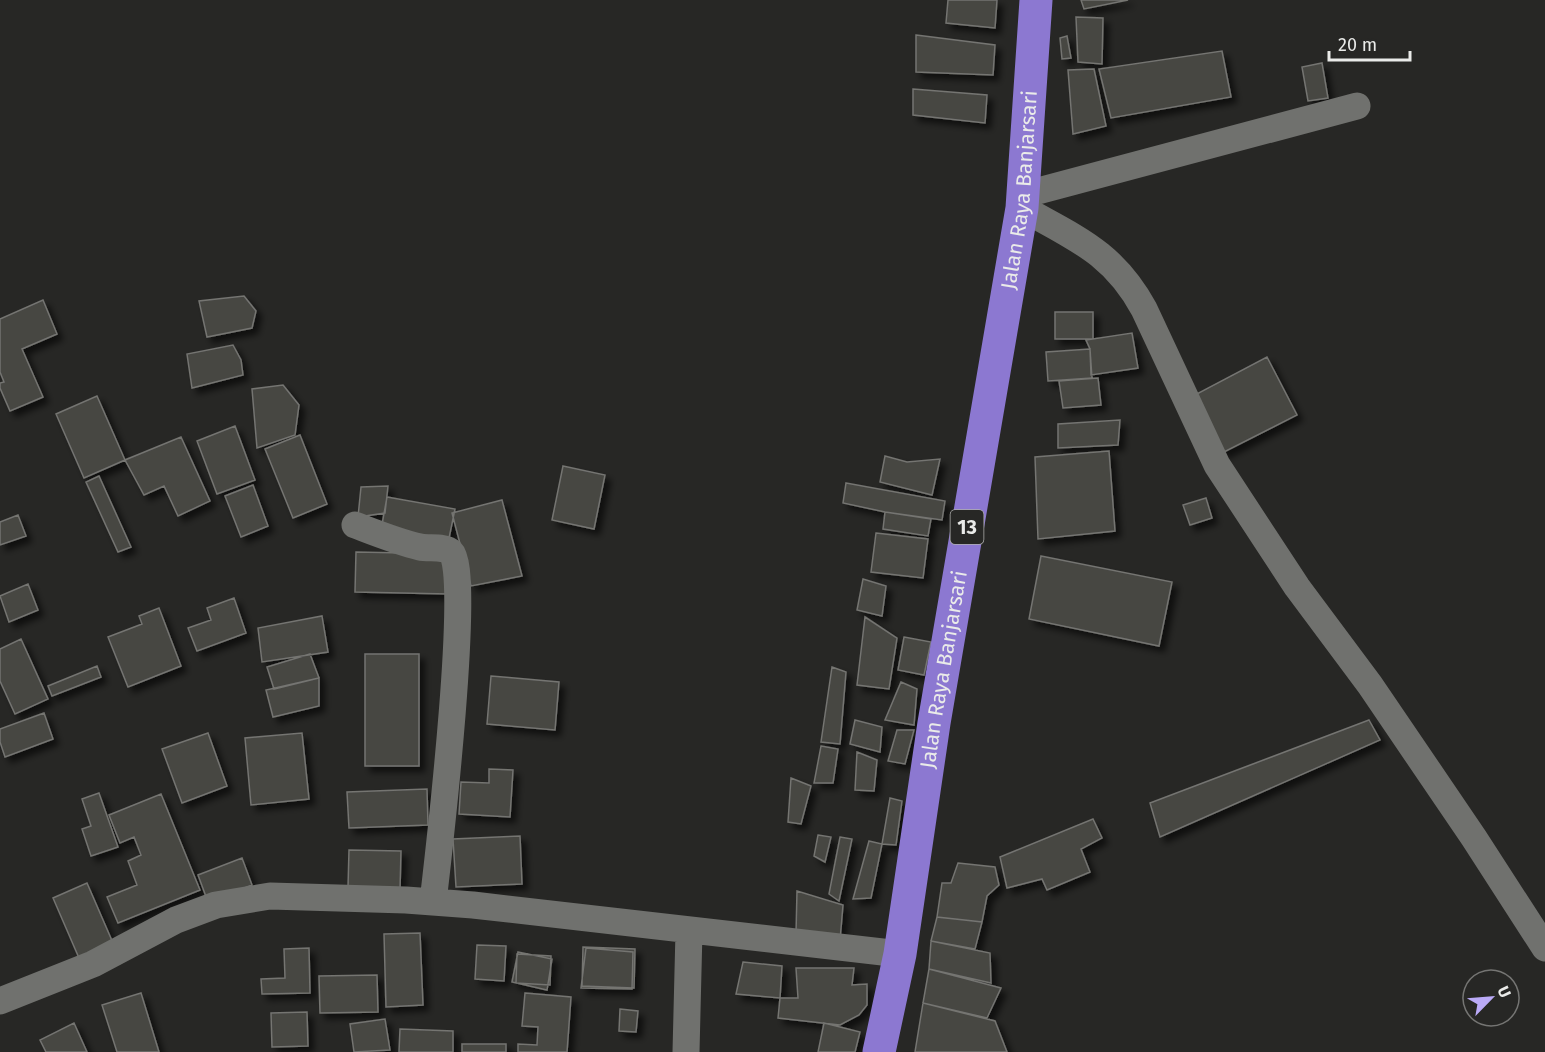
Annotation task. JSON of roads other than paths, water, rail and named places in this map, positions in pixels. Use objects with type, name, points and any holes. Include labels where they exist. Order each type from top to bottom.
[{"type":"highway","name":"Jalan Raya Banjarsari","points":[[879,1052],[900,954],[934,723],[1022,201],[1036,0]]},
{"type":"street","points":[[1022,201],[1357,106]]},
{"type":"street","points":[[1022,201],[1094,248],[1132,286],[1217,465],[1297,587],[1370,685],[1545,948]]},
{"type":"street","points":[[355,525],[422,548],[446,549],[452,552],[455,558],[458,601],[453,699],[433,902]]},
{"type":"street","points":[[0,1001],[93,964],[176,920],[216,905],[270,896],[472,905],[900,954]]},
{"type":"street","points":[[686,1052],[689,931]]}]
